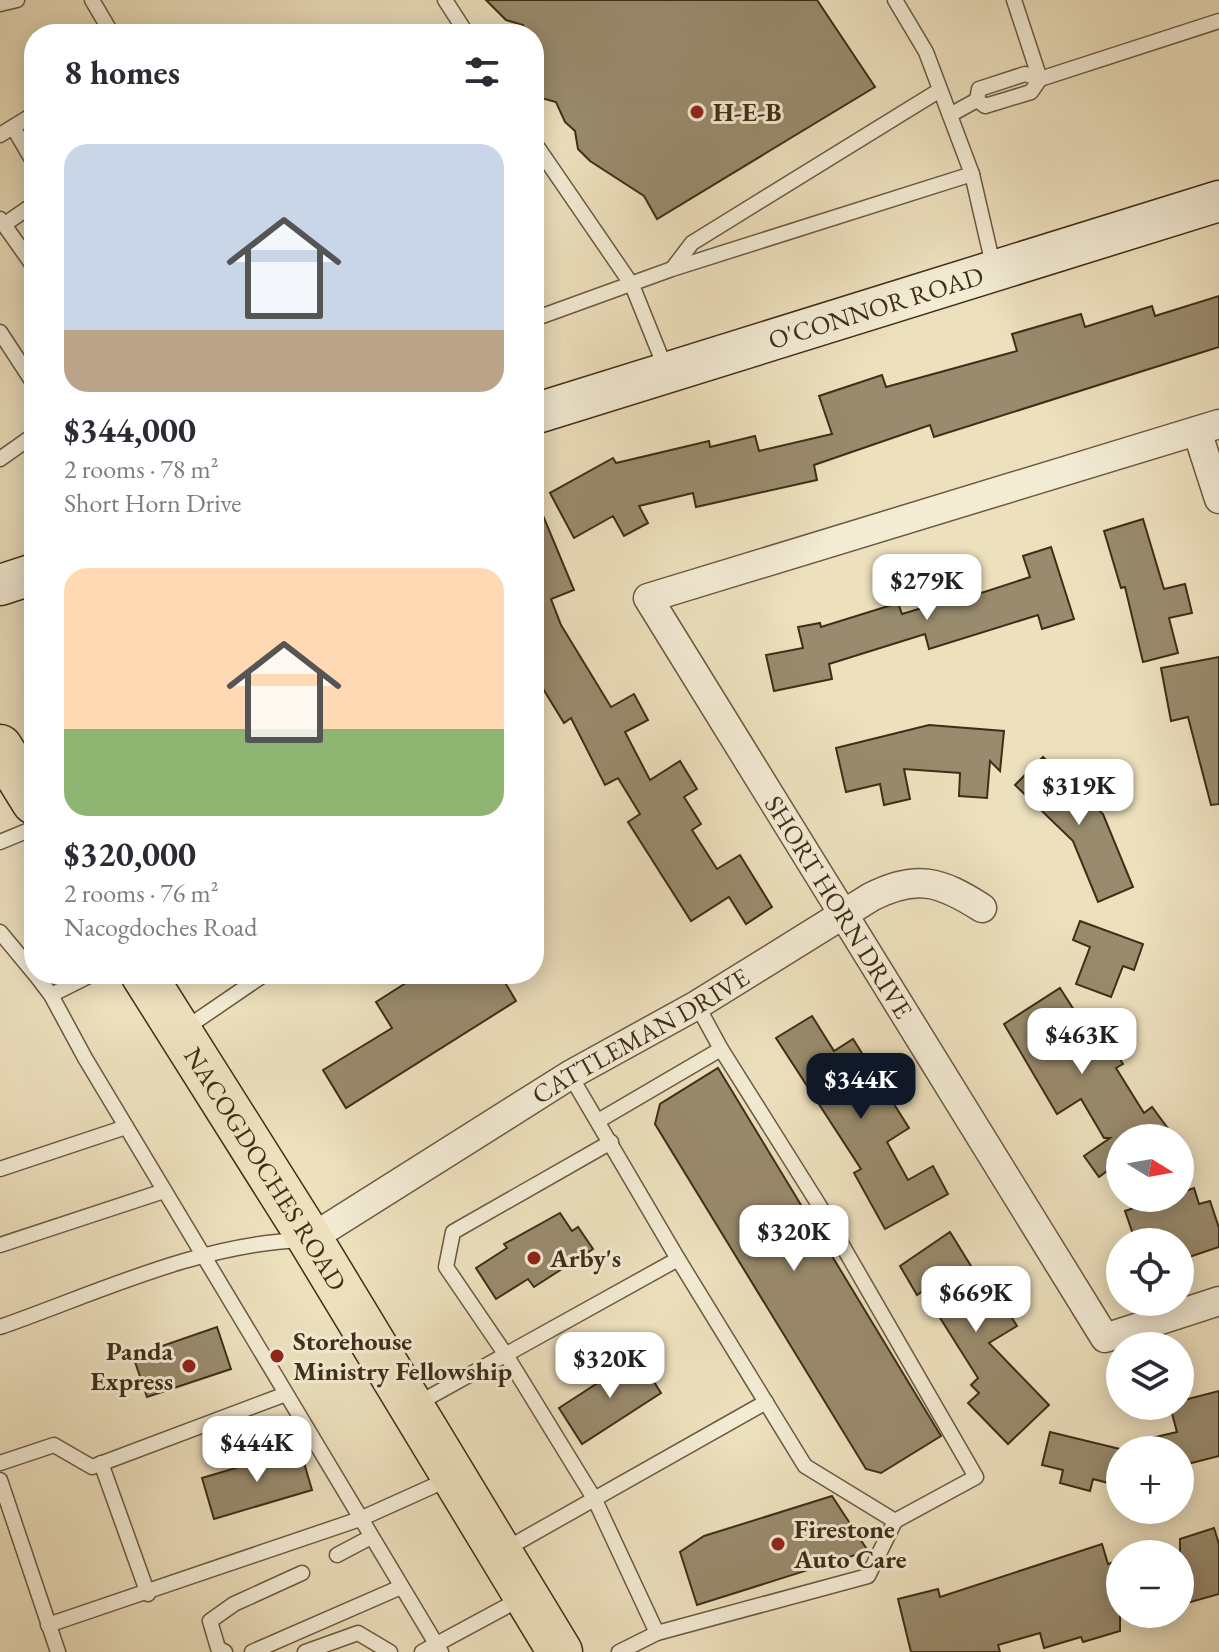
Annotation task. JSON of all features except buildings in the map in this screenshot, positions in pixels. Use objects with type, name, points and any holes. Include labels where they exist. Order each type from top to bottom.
[{"type":"main road","name":"O'CONNOR ROAD","points":[[544,411],[1219,201]]},
{"type":"main road","points":[[0,585],[24,577]]},
{"type":"main road","points":[[0,747],[24,786]]},
{"type":"main road","name":"NACOGDOCHES ROAD","points":[[149,984],[310,1239],[560,1652]]},
{"type":"street","points":[[1208,428],[1219,499]]},
{"type":"street","name":"SHORT HORN DRIVE","points":[[1208,428],[648,598],[1105,1338],[1219,1301]]},
{"type":"street","name":"CATTLEMAN DRIVE","points":[[310,1239],[570,1075],[697,1005],[897,884],[932,882],[982,908]]},
{"type":"lane","points":[[0,4],[17,0]]},
{"type":"lane","points":[[92,0],[106,24]]},
{"type":"lane","points":[[445,0],[461,24]]},
{"type":"lane","points":[[895,0],[926,52],[972,174],[995,273]]},
{"type":"lane","points":[[1014,0],[1040,79]]},
{"type":"lane","points":[[950,115],[977,100],[985,106],[1031,92],[1040,79],[1219,21]]},
{"type":"lane","points":[[672,269],[692,243],[940,90]]},
{"type":"lane","points":[[24,120],[7,131],[24,151]]},
{"type":"lane","points":[[544,157],[632,285],[668,373]]},
{"type":"lane","points":[[544,316],[672,269],[972,174]]},
{"type":"lane","points":[[24,209],[2,221],[24,253]]},
{"type":"lane","points":[[0,332],[24,369]]},
{"type":"lane","points":[[0,459],[24,442]]},
{"type":"lane","points":[[0,842],[24,832]]},
{"type":"lane","points":[[0,932],[24,962]]},
{"type":"lane","points":[[42,984],[438,1647]]},
{"type":"lane","points":[[51,995],[73,984]]},
{"type":"lane","points":[[179,1033],[250,984]]},
{"type":"lane","points":[[619,1652],[657,1633],[868,1576],[895,1521],[976,1477],[819,1205],[721,1049],[697,1005]]},
{"type":"lane","points":[[598,1121],[721,1049]]},
{"type":"lane","points":[[570,1075],[805,1466],[895,1521]]},
{"type":"lane","points":[[0,1169],[126,1127]]},
{"type":"lane","points":[[611,1142],[453,1232],[446,1267],[506,1355],[595,1500],[657,1633]]},
{"type":"lane","points":[[0,1245],[164,1191]]},
{"type":"lane","points":[[0,1327],[205,1255],[261,1241],[310,1239]]},
{"type":"lane","points":[[411,1407],[678,1259]]},
{"type":"lane","points":[[0,1463],[54,1445],[92,1467],[286,1394]]},
{"type":"lane","points":[[500,1552],[766,1402]]},
{"type":"lane","points":[[101,1463],[148,1594]]},
{"type":"lane","points":[[48,1625],[148,1594],[360,1519],[455,1476]]},
{"type":"lane","points":[[0,1480],[58,1652]]},
{"type":"lane","points":[[337,1555],[371,1537]]},
{"type":"lane","points":[[225,1652],[218,1648],[210,1621],[234,1604],[302,1573]]},
{"type":"lane","points":[[252,1652],[401,1587]]},
{"type":"lane","points":[[422,1652],[438,1647],[526,1596]]},
{"type":"lane","points":[[305,1652],[358,1633],[390,1652]]},
{"type":"place","name":"H-E-B","points":[[697,112]]},
{"type":"place","name":"Arby's","points":[[534,1258]]},
{"type":"place","name":"Storehouse Ministry Fellowship","points":[[277,1356]]},
{"type":"place","name":"Panda Express","points":[[189,1366]]},
{"type":"place","name":"Firestone Auto Care","points":[[778,1544]]}]
